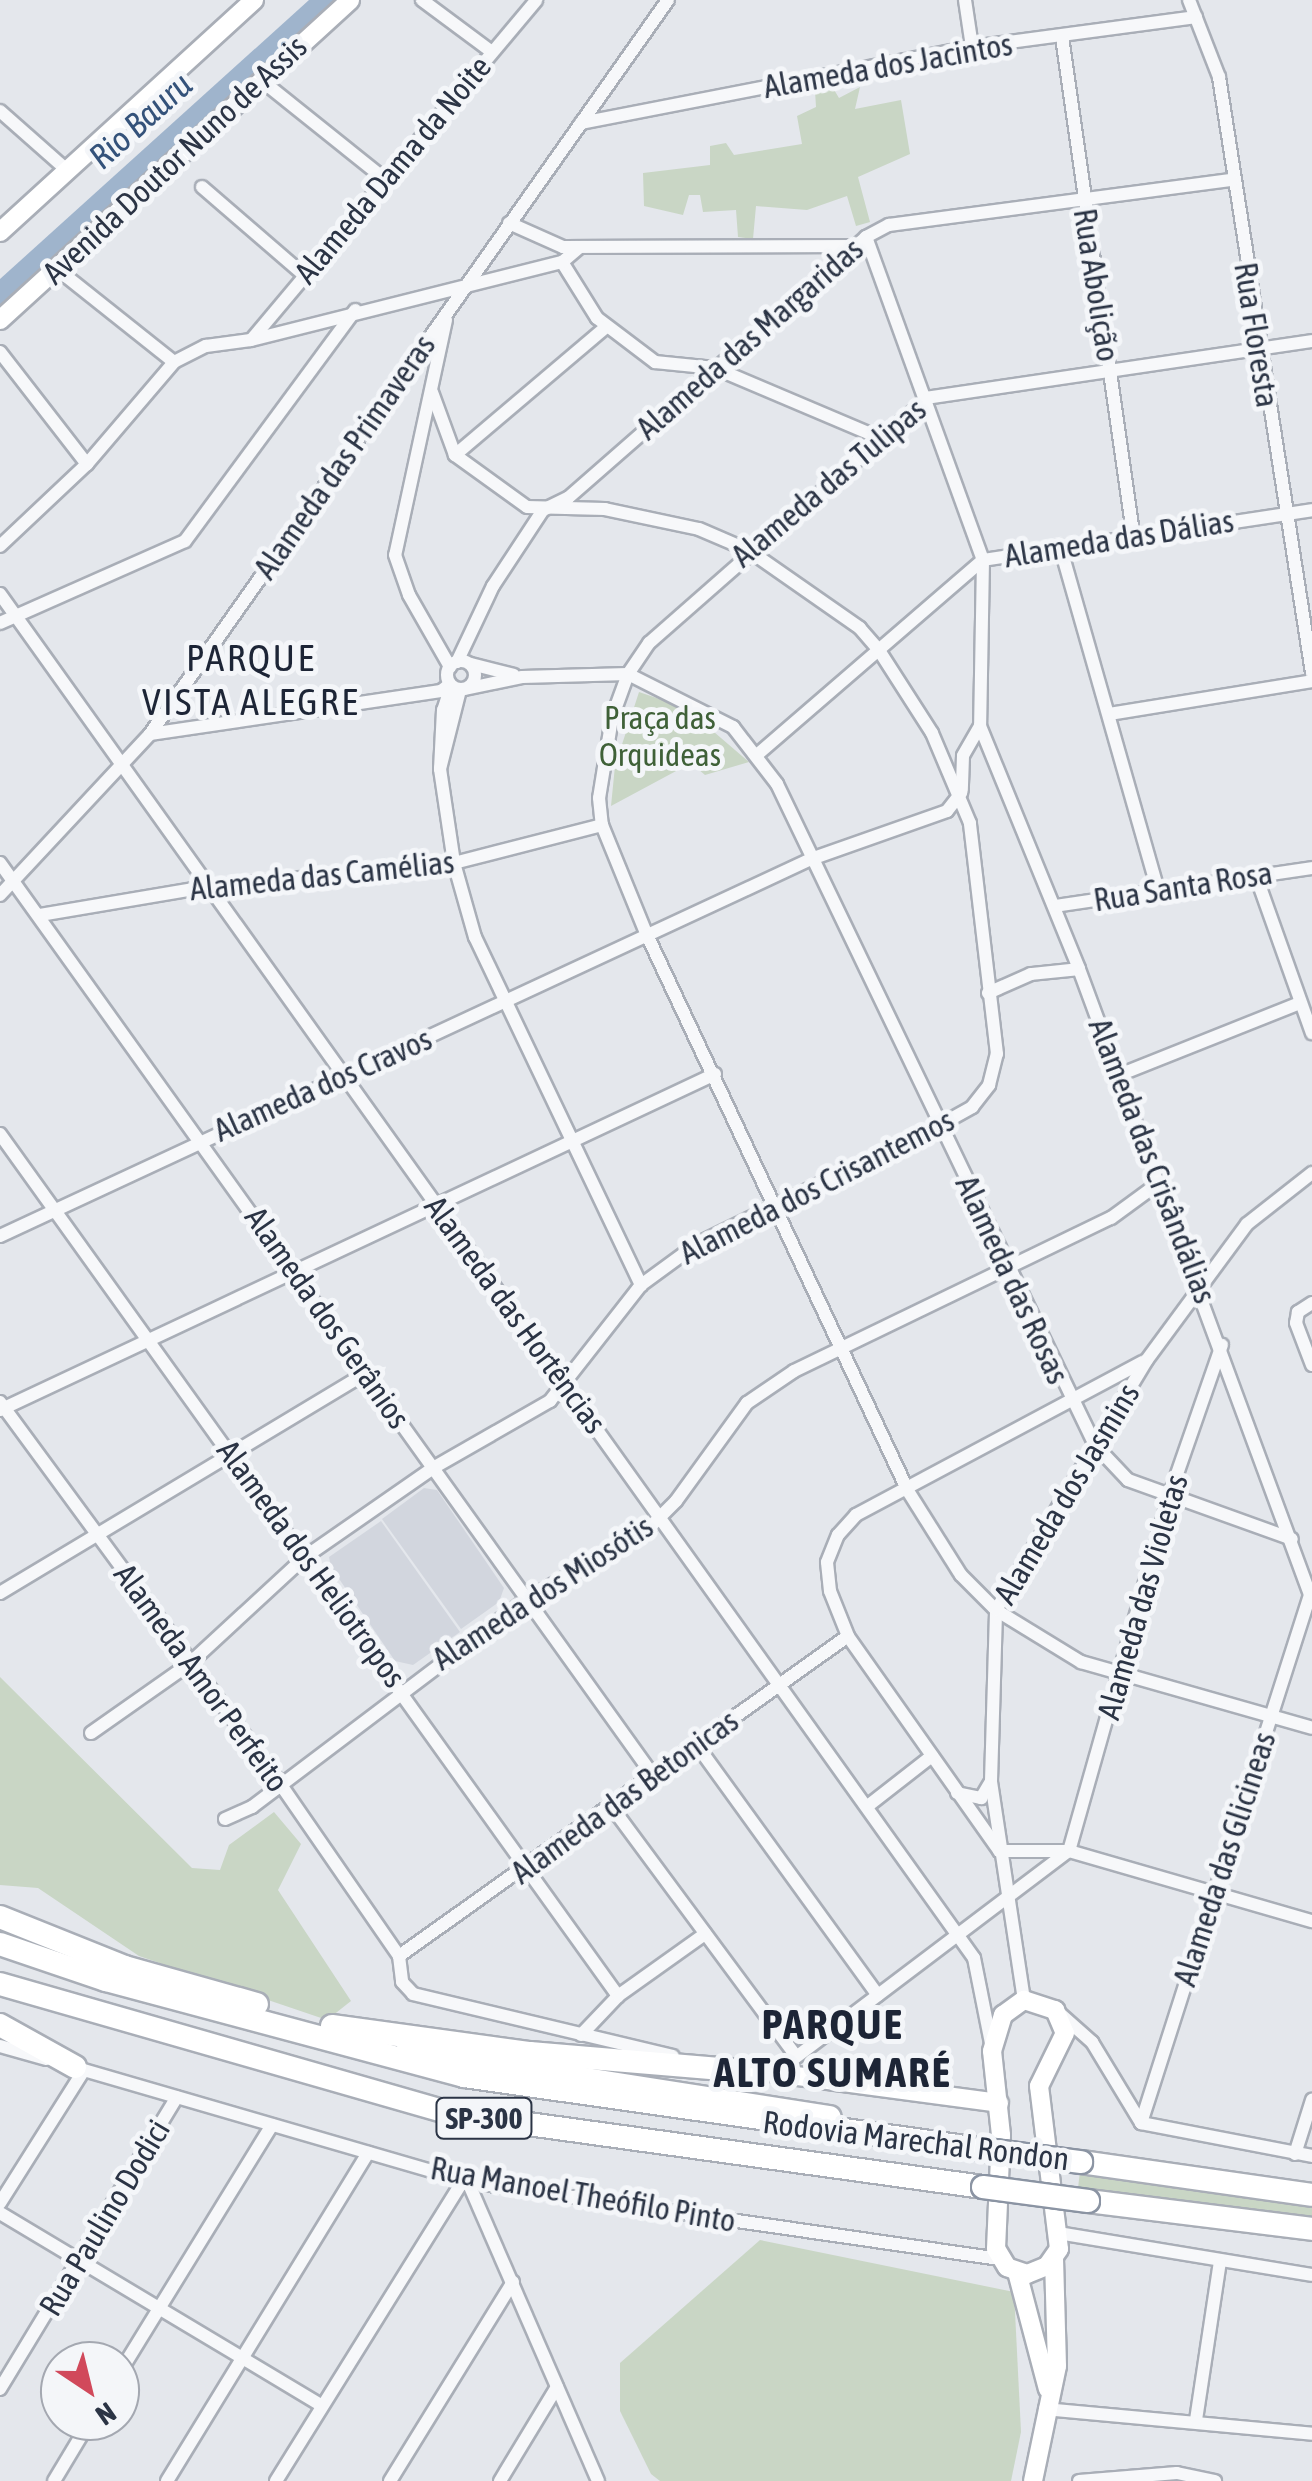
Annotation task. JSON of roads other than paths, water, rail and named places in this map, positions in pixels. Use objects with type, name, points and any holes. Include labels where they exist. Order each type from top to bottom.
[{"type":"highway","points":[[0,1918],[125,1966],[332,2026],[477,2062],[812,2113],[934,2144]]},
{"type":"highway","name":"Rodovia Marechal Rondon","points":[[0,1944],[106,1980],[464,2076],[1312,2195]]},
{"type":"highway","name":"Rodovia Marechal Rondon","points":[[0,1984],[449,2113],[1312,2229]]},
{"type":"highway","points":[[0,2026],[80,2069]]},
{"type":"highway","points":[[332,2026],[743,2071]]},
{"type":"street","name":"Avenida Doutor Nuno de Assis","points":[[0,232],[254,0]]},
{"type":"street","points":[[422,0],[492,52]]},
{"type":"street","name":"Alameda Dama da Noite","points":[[251,340],[536,0]]},
{"type":"street","name":"Alameda das Primaveras","points":[[0,895],[150,734],[659,6],[668,0]]},
{"type":"street","points":[[965,0],[972,47]]},
{"type":"street","name":"Rua Floresta","points":[[1189,0],[1219,77],[1257,347],[1312,677]]},
{"type":"street","name":"Avenida Doutor Nuno de Assis","points":[[0,320],[344,2]]},
{"type":"street","name":"Alameda dos Jacintos","points":[[580,123],[972,47],[1196,17]]},
{"type":"street","name":"Rua Abolição","points":[[1062,37],[1082,201],[1133,533]]},
{"type":"street","points":[[260,80],[386,180]]},
{"type":"street","points":[[0,111],[68,171]]},
{"type":"street","name":"Alameda das Margaridas","points":[[640,1285],[505,1004],[454,863],[440,769],[443,710],[457,687],[459,663],[472,628],[543,510],[568,498],[861,241],[889,225],[1232,180]]},
{"type":"street","points":[[202,188],[304,276]]},
{"type":"street","points":[[509,223],[563,247],[861,241],[928,398],[983,560],[980,726],[964,756],[962,793],[947,811],[812,859]]},
{"type":"street","points":[[0,546],[87,464],[174,362],[206,346],[251,340],[354,310],[562,262],[580,246]]},
{"type":"street","points":[[562,262],[606,327],[655,362],[715,368],[880,438]]},
{"type":"street","points":[[57,270],[174,362]]},
{"type":"street","points":[[0,623],[186,541],[354,310]]},
{"type":"street","points":[[447,312],[395,555],[430,632],[459,663],[522,676]]},
{"type":"street","points":[[451,451],[606,327]]},
{"type":"street","name":"Alameda das Tulipas","points":[[628,674],[649,643],[748,550],[928,398],[1109,366],[1312,341]]},
{"type":"street","points":[[0,352],[87,464]]},
{"type":"street","points":[[412,360],[433,365],[433,386],[451,451]]},
{"type":"street","points":[[414,452],[426,440],[451,451],[527,507],[605,509],[699,529],[748,550],[860,628],[878,649],[962,793]]},
{"type":"street","name":"Alameda das Dálias","points":[[758,754],[983,560],[1133,533],[1312,510]]},
{"type":"street","points":[[1060,546],[1158,891]]},
{"type":"street","name":"Alameda das Hortências","points":[[0,594],[206,887],[869,1805],[979,1971],[992,2051]]},
{"type":"street","name":"Alameda das Margaridas","points":[[457,687],[476,676],[459,663]]},
{"type":"street","points":[[150,734],[522,676],[628,674],[700,706],[758,754]]},
{"type":"street","points":[[628,674],[603,761],[602,826],[647,935],[908,1491],[961,1575],[996,1610],[1043,1643],[1122,1677],[1312,1728]]},
{"type":"street","points":[[1109,714],[1312,677]]},
{"type":"street","name":"Alameda das Crisândálias","points":[[980,726],[1055,906],[1301,1545],[1311,1598]]},
{"type":"street","name":"Alameda das Rosas","points":[[758,754],[940,1125],[1070,1404],[1095,1445],[1128,1480],[1301,1545]]},
{"type":"street","name":"Alameda dos Crisantemos","points":[[92,1733],[189,1664],[305,1558],[433,1468],[550,1401],[640,1285],[697,1244],[972,1106],[989,1085],[997,1054],[962,793]]},
{"type":"street","name":"Alameda das Camélias","points":[[40,915],[206,887],[454,863],[602,826]]},
{"type":"street","name":"Alameda dos Cravos","points":[[0,1236],[812,859]]},
{"type":"street","name":"Alameda dos Gerânios","points":[[0,864],[202,1140],[364,1374],[652,1774]]},
{"type":"street","name":"Rua Santa Rosa","points":[[1055,906],[1312,868]]},
{"type":"street","points":[[1256,876],[1312,1032]]},
{"type":"street","points":[[988,993],[1031,974],[1079,970]]},
{"type":"street","points":[[1119,1075],[1300,1003]]},
{"type":"street","points":[[1,1406],[151,1341],[715,1074]]},
{"type":"street","name":"Alameda dos Heliotropos","points":[[0,1134],[401,1689],[525,1872],[618,1996]]},
{"type":"street","name":"Alameda dos Jasmins","points":[[1024,2000],[1005,1899],[991,1781],[996,1610],[1146,1361],[1247,1224],[1312,1173]]},
{"type":"street","name":"Alameda dos Miosótis","points":[[225,1819],[280,1785],[401,1689],[527,1599],[644,1534],[746,1403],[843,1346],[1111,1218],[1159,1184]]},
{"type":"street","points":[[1312,1303],[1298,1312],[1296,1323],[1312,1365]]},
{"type":"street","name":"Alameda das Violetas","points":[[1069,1851],[1122,1677],[1170,1494],[1222,1345]]},
{"type":"street","points":[[1146,1361],[908,1491],[856,1515],[838,1535],[827,1562],[830,1591],[848,1636],[999,1850],[1069,1851],[1214,1889],[1312,1920]]},
{"type":"street","points":[[0,1592],[364,1374]]},
{"type":"street","points":[[1116,1380],[1130,1393]]},
{"type":"street","name":"Alameda Amor Perfeito","points":[[1,1406],[280,1785],[399,1956],[402,1982],[430,2003],[743,2071],[775,2074]]},
{"type":"street","name":"Alameda das Glicineas","points":[[1141,2123],[1311,1598]]},
{"type":"street","name":"Alameda das Betonicas","points":[[399,1956],[525,1872],[652,1774],[848,1636]]},
{"type":"street","points":[[696,1744],[878,1995]]},
{"type":"street","points":[[869,1805],[932,1756]]},
{"type":"street","points":[[957,1792],[981,1798],[991,1781]]},
{"type":"street","points":[[611,1806],[795,2056]]},
{"type":"street","points":[[775,2074],[1069,1851]]},
{"type":"street","points":[[581,2035],[618,1996],[706,1934]]},
{"type":"street","points":[[1054,2258],[1038,2272],[1017,2272],[1000,2259],[999,2103],[992,2051],[1002,2016],[1024,2000],[1055,2010],[1083,2030],[1141,2123],[1312,2156]]},
{"type":"street","points":[[1034,2481],[1048,2389],[1057,2366],[1054,2258],[1058,2233],[1039,2086],[1064,2042],[1055,2010]]},
{"type":"street","name":"Rua Manoel Theófilo Pinto","points":[[0,2046],[465,2182],[1000,2259]]},
{"type":"street","points":[[0,2203],[80,2069]]},
{"type":"street","points":[[775,2074],[999,2103]]},
{"type":"street","name":"Rua Paulino Dodici","points":[[0,2389],[178,2097]]},
{"type":"street","points":[[1295,2154],[1312,2100]]},
{"type":"street","points":[[139,2341],[272,2125]]},
{"type":"street","points":[[167,2481],[368,2153]]},
{"type":"street","points":[[276,2481],[465,2182],[513,2282],[598,2481]]},
{"type":"street","points":[[483,2215],[492,2187]]},
{"type":"street","points":[[0,2213],[321,2405]]},
{"type":"street","points":[[1058,2233],[1312,2275]]},
{"type":"street","points":[[1196,2420],[1220,2261]]},
{"type":"street","points":[[1017,2272],[1048,2389]]},
{"type":"street","points":[[390,2481],[513,2282]]},
{"type":"street","points":[[500,2481],[557,2387]]},
{"type":"street","points":[[1045,2409],[1196,2420],[1312,2434]]},
{"type":"street","points":[[54,2481],[78,2441]]},
{"type":"street","points":[[1079,2481],[1178,2477],[1214,2481]]},
{"type":"water","points":[[309,0],[348,0],[0,310],[0,279]]},
{"type":"district","name":"PARQUE VISTA ALEGRE","points":[[251,680]]},
{"type":"district","name":"PARQUE ALTO SUMARÉ","points":[[833,2048]]},
{"type":"water label","name":"Rio Bauru","points":[[140,120]]},
{"type":"park label","name":"Praça das Orquideas","points":[[660,738]]}]
